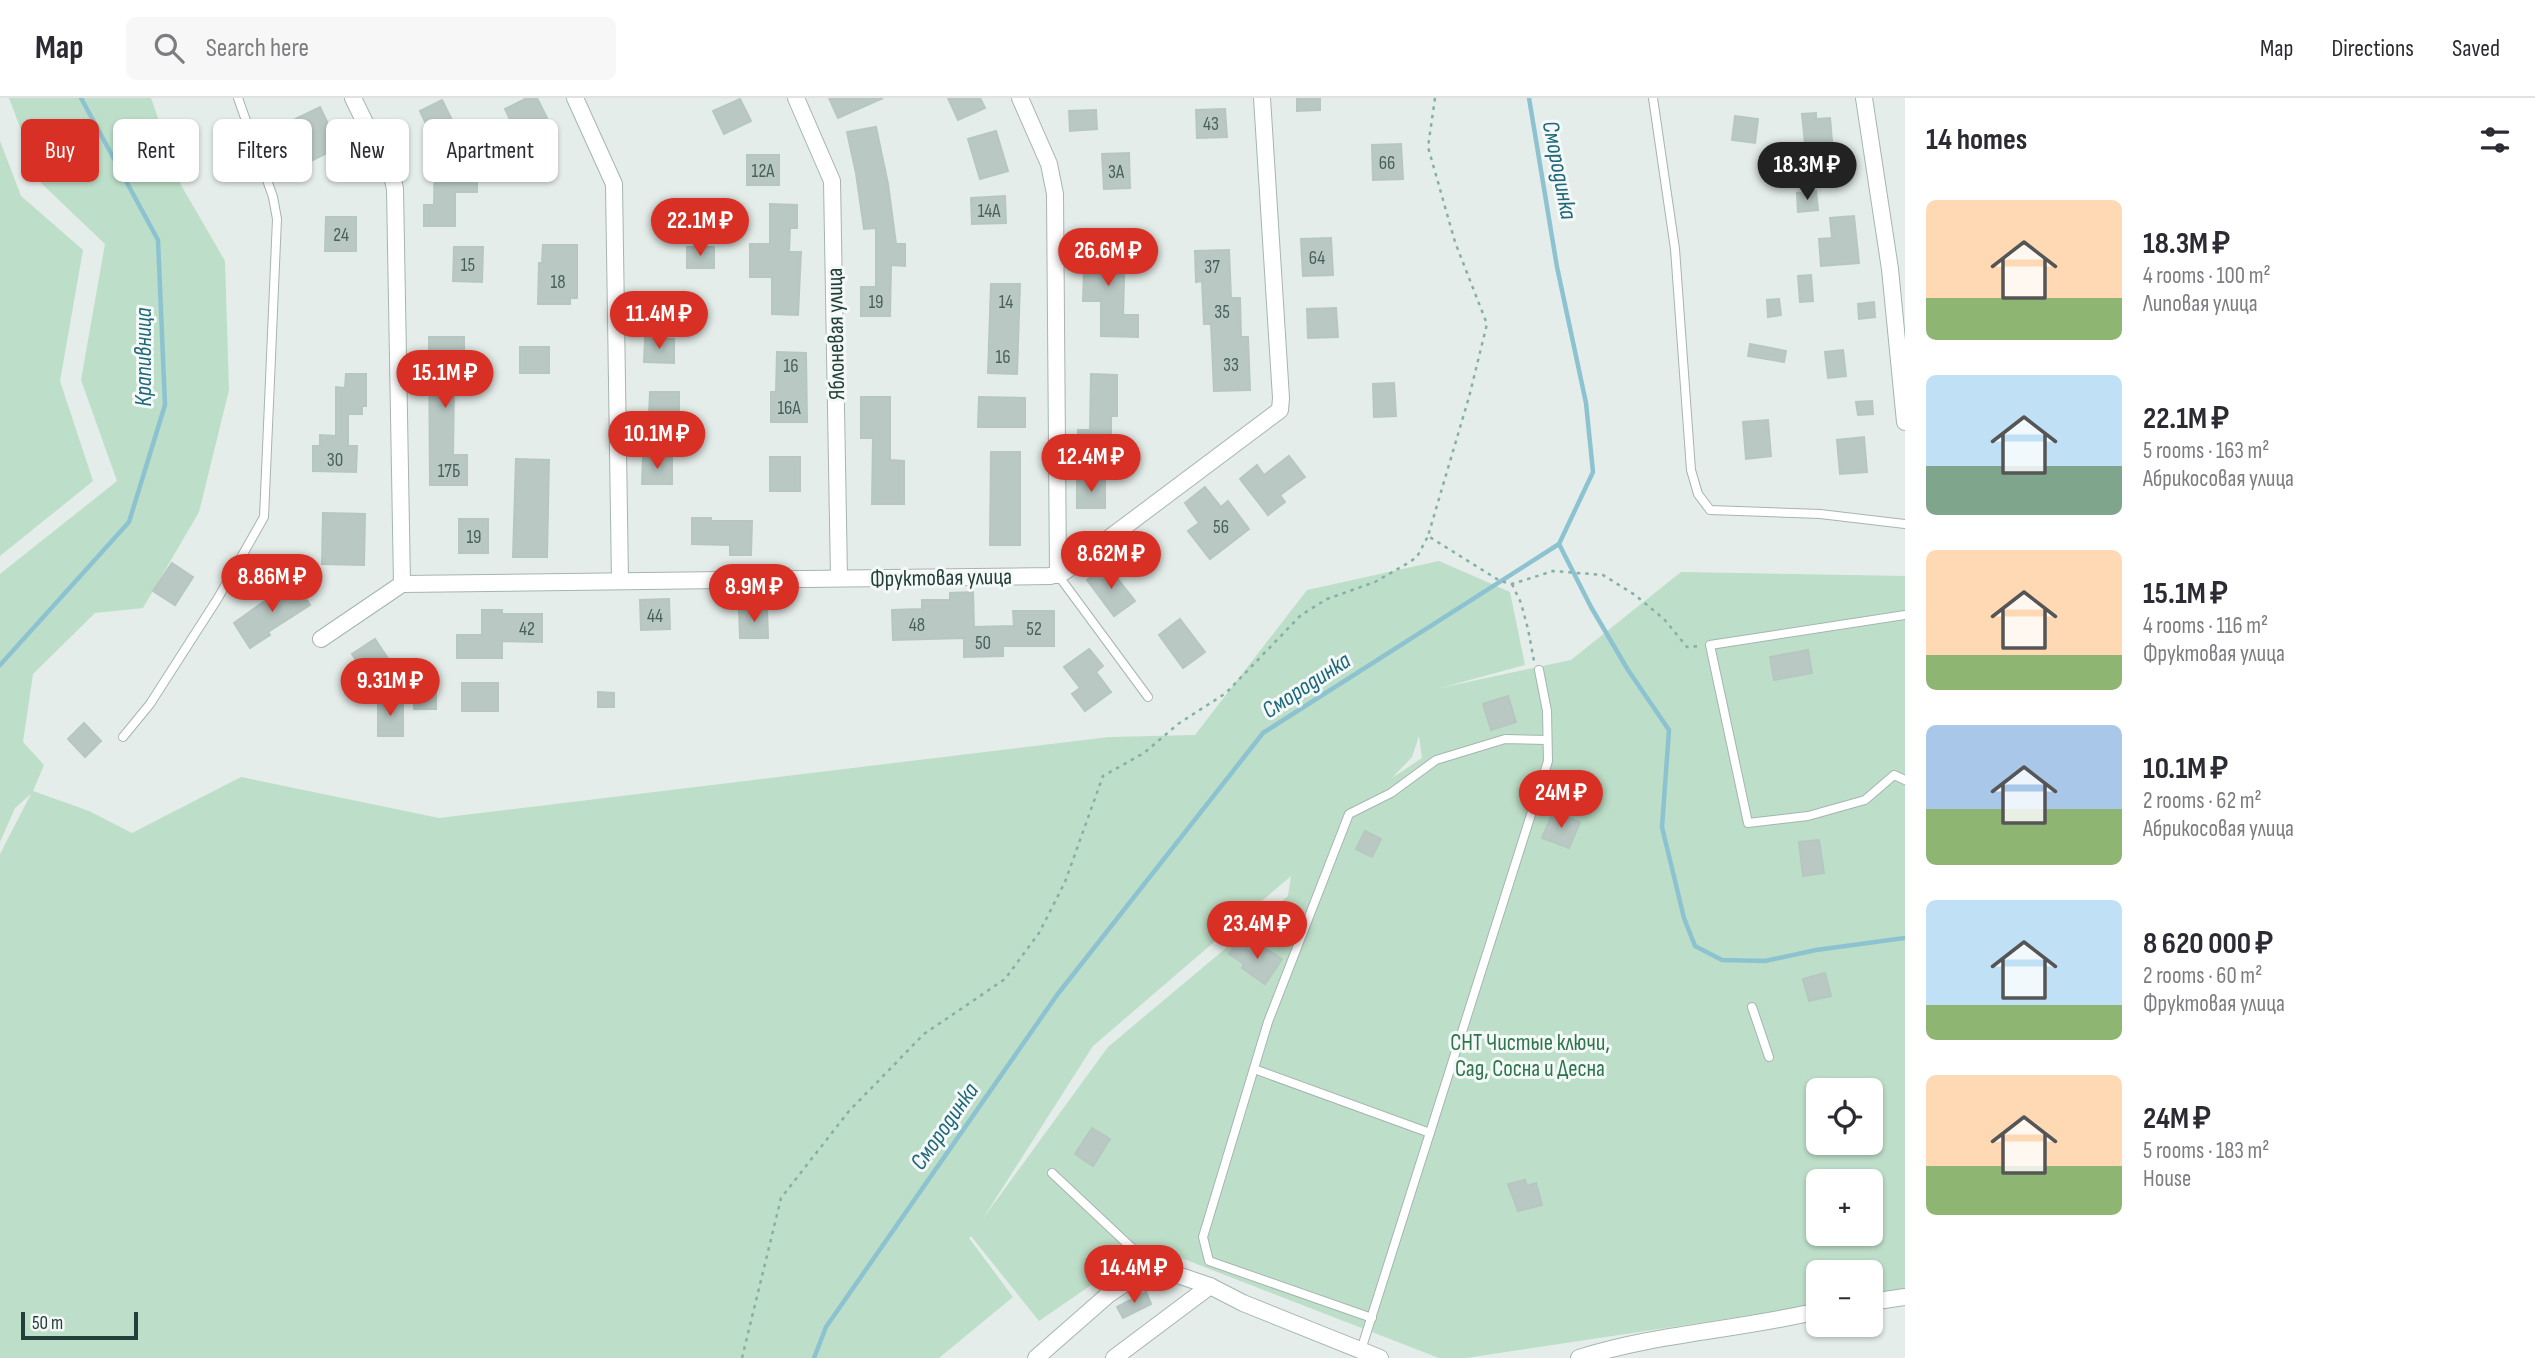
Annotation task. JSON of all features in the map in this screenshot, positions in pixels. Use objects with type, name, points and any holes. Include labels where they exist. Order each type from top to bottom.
[{"type":"street","points":[[321,639],[402,584],[395,188],[353,98]]},
{"type":"street","points":[[575,98],[614,184],[620,581]]},
{"type":"street","name":"Яблоневая улица","points":[[796,98],[832,181],[839,578]]},
{"type":"street","points":[[1020,98],[1049,164],[1055,194],[1058,575]]},
{"type":"street","points":[[1058,575],[1280,410],[1262,98]]},
{"type":"street","points":[[1864,98],[1890,269],[1905,422]]},
{"type":"street","name":"Фруктовая улица","points":[[402,584],[1058,575]]},
{"type":"street","points":[[1036,1358],[1109,1294],[1151,1266],[1210,1286],[1243,1303],[1380,1358]]},
{"type":"street","points":[[1114,1358],[1210,1286]]},
{"type":"street","points":[[1883,1300],[1905,1297]]},
{"type":"street","points":[[1579,1358],[1610,1348],[1683,1333],[1806,1314]]},
{"type":"lane","points":[[123,737],[150,705],[218,598],[264,517],[277,219],[273,197],[238,98]]},
{"type":"lane","points":[[1653,98],[1675,248],[1691,470],[1698,494],[1710,510],[1820,514],[1905,524]]},
{"type":"lane","points":[[1058,575],[1148,696]]},
{"type":"lane","points":[[1905,615],[1710,645],[1748,823],[1808,816],[1865,800],[1894,775],[1905,780]]},
{"type":"lane","points":[[1361,1350],[1548,761],[1547,711],[1539,670]]},
{"type":"lane","points":[[1371,1318],[1209,1261],[1203,1237],[1268,1022],[1349,814],[1391,793],[1436,761],[1505,739],[1548,740]]},
{"type":"lane","points":[[1752,1007],[1769,1057]]},
{"type":"lane","points":[[1254,1069],[1430,1133]]},
{"type":"lane","points":[[1052,1173],[1151,1266]]},
{"type":"path","points":[[742,1358],[780,1198],[849,1111],[924,1034],[1005,979],[1039,933],[1065,882],[1104,776],[1144,753],[1178,724],[1226,693],[1301,615],[1327,599],[1374,582],[1417,557],[1428,536],[1469,397],[1487,324],[1455,242],[1428,147],[1435,98]]},
{"type":"path","points":[[1428,536],[1500,581],[1512,584],[1553,572],[1602,575],[1635,595],[1664,619],[1687,647],[1710,645]]},
{"type":"path","points":[[1512,584],[1521,603],[1528,629],[1532,659],[1539,670]]},
{"type":"green space","name":"СНТ Чистые ключи, Сад, Сосна и Десна","points":[[9,98],[151,98],[158,119],[113,119],[113,182],[180,182],[225,261],[229,390],[199,512],[143,608],[95,613],[33,674],[23,742],[44,765],[33,791],[89,811],[132,833],[241,777],[439,818],[1109,737],[1195,735],[1307,590],[1439,561],[1510,592],[1525,665],[1440,688],[1571,660],[1681,572],[1905,576],[1905,1291],[1883,1295],[1883,1260],[1806,1260],[1806,1307],[1466,1358],[1439,1358],[1176,1256],[1146,1247],[1039,1321],[971,1236],[969,1238],[1013,1297],[939,1358],[0,1358],[0,854],[31,794],[15,808],[0,842],[0,574],[117,481],[81,380],[105,244],[41,182],[99,182],[99,119],[21,119],[21,130]],"holes":[[[1419,736],[1422,758],[1392,778],[1412,757]],[[1291,876],[1288,896],[1108,1047],[982,1220],[1093,1046]]]},
{"type":"green space","points":[[0,141],[21,196],[83,250],[60,381],[93,481],[0,556]]},
{"type":"building","points":[[527,98],[537,98],[548,119],[510,119],[505,109]]},
{"type":"building","points":[[829,98],[883,98],[838,118]]},
{"type":"building","points":[[948,98],[980,98],[985,108],[958,120]]},
{"type":"building","points":[[1297,98],[1320,98],[1320,110],[1297,111]]},
{"type":"building","points":[[740,99],[751,121],[724,134],[713,111]]},
{"type":"building","points":[[442,100],[452,119],[424,119],[420,111]]},
{"type":"building","points":[[320,107],[326,120],[326,154],[312,160],[312,119],[295,119]]},
{"type":"building","points":[[1225,109],[1227,137],[1197,138],[1196,110]]},
{"type":"building","points":[[1096,110],[1097,129],[1070,131],[1069,111]]},
{"type":"building","points":[[1816,113],[1816,119],[1830,118],[1832,141],[1805,143],[1802,114]]},
{"type":"building","points":[[1735,116],[1758,119],[1755,143],[1732,140]]},
{"type":"building","points":[[876,127],[888,184],[896,244],[905,244],[905,266],[891,265],[890,316],[861,316],[861,287],[876,287],[876,228],[864,229],[847,132]]},
{"type":"building","points":[[996,131],[1008,171],[980,179],[968,139]]},
{"type":"building","points":[[1401,144],[1403,179],[1373,180],[1372,145]]},
{"type":"building","points":[[1129,153],[1130,188],[1104,189],[1102,154]]},
{"type":"building","points":[[747,155],[779,155],[779,185],[747,185]]},
{"type":"building","points":[[434,182],[477,182],[477,192],[455,192],[455,226],[424,226],[424,205],[434,205]]},
{"type":"building","points":[[1816,191],[1818,210],[1798,212],[1797,193]]},
{"type":"building","points":[[1005,196],[1006,223],[972,224],[971,198]]},
{"type":"building","points":[[770,204],[797,205],[797,228],[790,228],[789,252],[801,252],[798,315],[772,314],[772,277],[750,277],[750,244],[770,244]]},
{"type":"building","points":[[1854,216],[1859,263],[1821,266],[1819,239],[1832,238],[1830,218]]},
{"type":"building","points":[[326,217],[356,217],[356,251],[325,251]]},
{"type":"building","points":[[1331,238],[1333,275],[1303,276],[1301,239]]},
{"type":"building","points":[[1085,243],[1125,243],[1123,315],[1138,315],[1138,337],[1101,336],[1101,301],[1083,301]]},
{"type":"building","points":[[543,245],[577,245],[577,298],[570,298],[570,304],[538,304],[539,263],[542,263]]},
{"type":"building","points":[[454,247],[483,247],[482,282],[453,281]]},
{"type":"building","points":[[687,247],[714,247],[714,268],[687,268]]},
{"type":"building","points":[[1229,250],[1231,298],[1240,298],[1241,337],[1248,337],[1250,390],[1214,391],[1211,324],[1204,324],[1202,281],[1196,282],[1195,251]]},
{"type":"building","points":[[1811,275],[1813,301],[1800,302],[1798,276]]},
{"type":"building","points":[[991,284],[1020,284],[1017,374],[988,373]]},
{"type":"building","points":[[1779,299],[1781,315],[1768,317],[1767,300]]},
{"type":"building","points":[[1874,302],[1875,317],[1859,319],[1858,304]]},
{"type":"building","points":[[1336,308],[1338,337],[1308,338],[1307,309]]},
{"type":"building","points":[[429,337],[464,337],[464,383],[454,383],[453,455],[467,455],[467,485],[430,485]]},
{"type":"building","points":[[645,338],[674,339],[674,363],[644,362]]},
{"type":"building","points":[[1750,344],[1786,351],[1784,362],[1748,356]]},
{"type":"building","points":[[520,347],[549,347],[549,373],[520,373]]},
{"type":"building","points":[[1843,350],[1846,376],[1828,378],[1825,352]]},
{"type":"building","points":[[777,352],[806,353],[807,422],[771,422],[771,392],[776,392]]},
{"type":"building","points":[[346,374],[366,374],[366,406],[362,406],[362,414],[348,414],[348,446],[357,446],[356,472],[313,471],[313,446],[320,446],[320,435],[336,436],[336,387],[345,388]]},
{"type":"building","points":[[1091,374],[1117,375],[1117,416],[1111,416],[1111,455],[1078,454],[1078,430],[1090,430]]},
{"type":"building","points":[[1394,383],[1396,416],[1374,417],[1373,384]]},
{"type":"building","points":[[650,392],[679,392],[679,415],[649,415]]},
{"type":"building","points":[[861,397],[890,397],[890,460],[904,461],[904,504],[872,504],[873,438],[861,438]]},
{"type":"building","points":[[979,397],[1025,398],[1025,427],[978,427]]},
{"type":"building","points":[[1872,401],[1873,414],[1858,415],[1856,402]]},
{"type":"building","points":[[1768,420],[1771,456],[1746,459],[1743,422]]},
{"type":"building","points":[[1864,437],[1867,472],[1840,474],[1837,440]]},
{"type":"building","points":[[991,452],[1020,452],[1020,545],[990,545]]},
{"type":"building","points":[[1289,456],[1305,477],[1280,495],[1285,502],[1268,515],[1240,479],[1257,465],[1264,475]]},
{"type":"building","points":[[770,457],[800,457],[800,491],[770,491]]},
{"type":"building","points":[[643,458],[672,458],[672,484],[642,484]]},
{"type":"building","points":[[516,459],[549,460],[547,557],[513,557]]},
{"type":"building","points":[[1077,480],[1105,480],[1105,508],[1077,508]]},
{"type":"building","points":[[1205,487],[1221,507],[1228,501],[1249,529],[1210,559],[1188,531],[1199,523],[1185,503]]},
{"type":"building","points":[[323,513],[365,514],[364,565],[322,564]]},
{"type":"building","points":[[692,518],[752,521],[751,555],[730,555],[730,545],[692,544]]},
{"type":"building","points":[[459,519],[488,519],[488,553],[459,553]]},
{"type":"building","points":[[172,563],[193,577],[175,605],[153,591]]},
{"type":"building","points":[[1107,565],[1135,601],[1114,616],[1087,580]]},
{"type":"building","points":[[294,580],[310,605],[268,632],[270,635],[250,648],[234,623]]},
{"type":"building","points":[[973,592],[974,627],[1014,626],[1013,611],[1054,611],[1054,646],[1003,646],[1003,656],[964,657],[964,638],[893,640],[892,610],[922,609],[922,600],[950,600],[950,593]]},
{"type":"building","points":[[669,599],[670,629],[641,630],[640,600]]},
{"type":"building","points":[[767,609],[768,638],[740,638],[739,610]]},
{"type":"building","points":[[482,610],[502,610],[502,614],[542,614],[542,642],[502,641],[502,658],[457,658],[457,635],[482,635]]},
{"type":"building","points":[[1180,619],[1205,652],[1183,668],[1159,635]]},
{"type":"building","points":[[375,639],[389,660],[367,675],[352,654]]},
{"type":"building","points":[[1089,649],[1103,666],[1096,672],[1111,692],[1085,711],[1072,694],[1080,688],[1064,667]]},
{"type":"building","points":[[1808,650],[1812,673],[1774,680],[1770,657]]},
{"type":"building","points":[[414,681],[436,681],[436,709],[414,709]]},
{"type":"building","points":[[462,683],[498,683],[498,711],[462,711]]},
{"type":"building","points":[[598,692],[614,693],[614,707],[598,707]]},
{"type":"building","points":[[1508,696],[1516,722],[1491,730],[1483,704]]},
{"type":"building","points":[[378,700],[403,701],[403,736],[378,736]]},
{"type":"building","points":[[84,723],[101,741],[85,757],[68,739]]},
{"type":"building","points":[[1553,812],[1580,822],[1569,848],[1542,838]]},
{"type":"building","points":[[1365,831],[1381,839],[1372,857],[1356,849]]},
{"type":"building","points":[[1819,840],[1824,873],[1803,876],[1799,842]]},
{"type":"building","points":[[1237,942],[1255,954],[1260,945],[1282,959],[1265,984],[1242,968],[1244,964],[1229,954]]},
{"type":"building","points":[[1825,973],[1831,996],[1809,1001],[1803,979]]},
{"type":"building","points":[[1092,1128],[1110,1139],[1093,1166],[1075,1154]]},
{"type":"building","points":[[1525,1180],[1527,1186],[1536,1183],[1542,1205],[1518,1211],[1508,1184]]},
{"type":"building","points":[[1146,1292],[1151,1304],[1123,1318],[1117,1307]]},
{"type":"waterway","name":"Крапивница","points":[[0,665],[129,522],[165,405],[158,240],[81,98]]},
{"type":"waterway","name":"Смородинка","points":[[814,1358],[826,1327],[1057,995],[1263,733],[1559,544],[1593,472],[1586,403],[1557,267],[1529,98]]},
{"type":"waterway","points":[[1559,544],[1591,607],[1628,670],[1669,730],[1662,827],[1684,918],[1695,946],[1722,960],[1765,961],[1816,950],[1905,938]]}]
